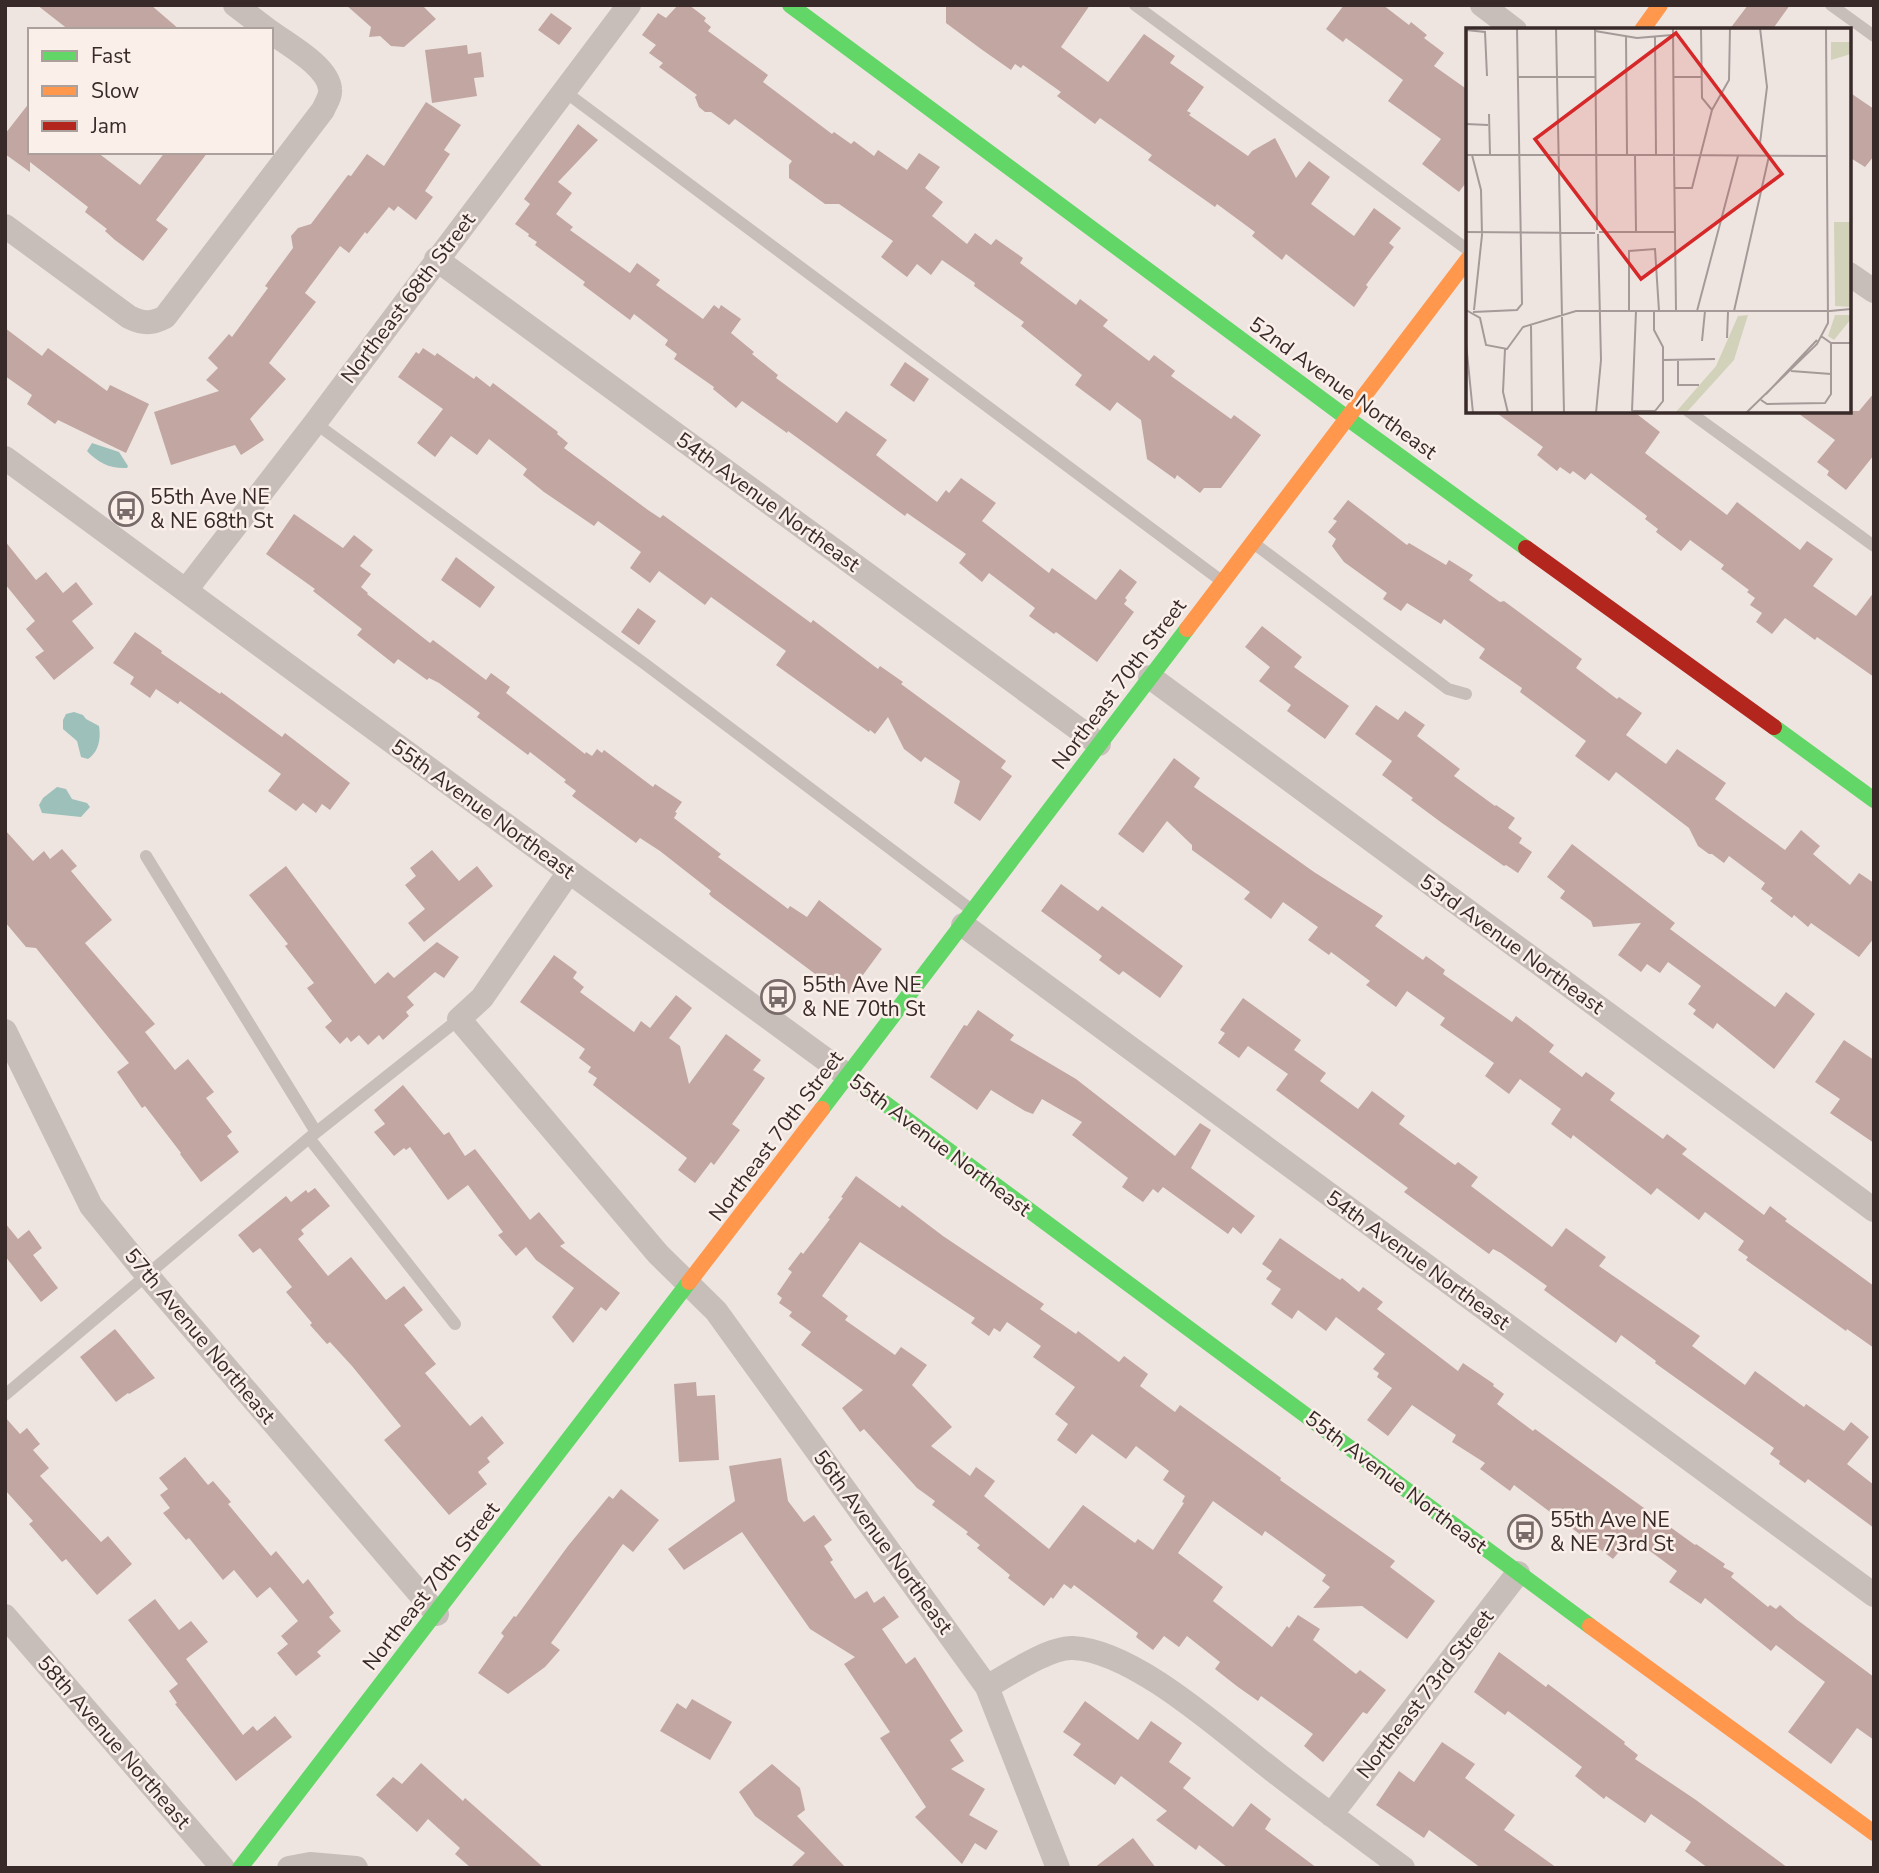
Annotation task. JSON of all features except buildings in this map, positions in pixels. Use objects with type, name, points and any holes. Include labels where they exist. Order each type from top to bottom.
[{"type":"street","points":[[235,5],[266,28]]},
{"type":"street","name":"Northeast 68th Street","points":[[186,590],[629,5]]},
{"type":"street","name":"52nd Avenue Northeast","points":[[790,5],[1347,418],[1874,800]]},
{"type":"street","points":[[1482,5],[1512,28]]},
{"type":"street","points":[[1643,28],[1660,5]]},
{"type":"street","points":[[5,226],[130,317],[144,323],[159,320],[169,312],[329,98],[330,86],[318,67],[273,33]]},
{"type":"street","name":"54th Avenue Northeast","points":[[436,259],[1099,744]]},
{"type":"street","name":"Northeast 70th Street","points":[[240,1868],[689,1285],[1466,262]]},
{"type":"street","points":[[1851,275],[1874,292]]},
{"type":"street","name":"55th Avenue Northeast","points":[[5,458],[1874,1833]]},
{"type":"street","name":"53rd Avenue Northeast","points":[[1150,677],[1874,1210]]},
{"type":"street","points":[[459,1019],[482,998],[569,872]]},
{"type":"street","name":"54th Avenue Northeast","points":[[968,918],[1874,1595]]},
{"type":"street","name":"56th Avenue Northeast","points":[[459,1019],[658,1254],[716,1311],[987,1687]]},
{"type":"street","name":"57th Avenue Northeast","points":[[5,1031],[91,1206],[436,1614]]},
{"type":"street","name":"Northeast 73rd Street","points":[[1331,1815],[1518,1573]]},
{"type":"street","name":"58th Avenue Northeast","points":[[5,1616],[223,1868]]},
{"type":"street","points":[[1058,1868],[987,1687],[1049,1654],[1072,1647],[1105,1654],[1153,1678],[1403,1868]]},
{"type":"street","points":[[289,1868],[310,1864],[356,1868]]},
{"type":"lane","points":[[1135,5],[1466,249]]},
{"type":"lane","points":[[1831,5],[1874,36]]},
{"type":"lane","points":[[564,91],[1223,582]]},
{"type":"lane","points":[[1691,413],[1874,546]]},
{"type":"lane","points":[[315,423],[645,664],[968,918]]},
{"type":"lane","points":[[1252,542],[1448,689],[1466,694]]},
{"type":"lane","points":[[146,856],[312,1135],[455,1324]]},
{"type":"lane","points":[[5,1395],[312,1135],[459,1019]]},
{"type":"water","points":[[92,443],[119,452],[127,468],[110,466],[96,459],[87,451]]},
{"type":"water","points":[[74,712],[99,726],[100,735],[95,753],[88,759],[81,757],[77,741],[63,729],[66,714]]},
{"type":"water","points":[[57,787],[66,789],[72,799],[87,803],[90,807],[81,817],[42,813],[39,805],[43,798]]},
{"type":"traffic: fast","points":[[790,5],[1526,548]]},
{"type":"traffic: fast","points":[[822,1109],[1187,629]]},
{"type":"traffic: fast","points":[[1774,727],[1874,800]]},
{"type":"traffic: fast","points":[[848,1076],[1590,1626]]},
{"type":"traffic: fast","points":[[240,1868],[689,1282]]},
{"type":"traffic: slow","points":[[1643,28],[1660,5]]},
{"type":"traffic: slow","points":[[1187,629],[1466,262]]},
{"type":"traffic: slow","points":[[689,1282],[822,1109]]},
{"type":"traffic: slow","points":[[1590,1626],[1874,1833]]},
{"type":"traffic: jam","points":[[1526,548],[1774,727]]},
{"type":"place","name":"55th Ave NE & NE 68th St","points":[[126,509]]},
{"type":"place","name":"55th Ave NE & NE 70th St","points":[[778,997]]},
{"type":"place","name":"55th Ave NE & NE 73rd St","points":[[1525,1532]]}]
